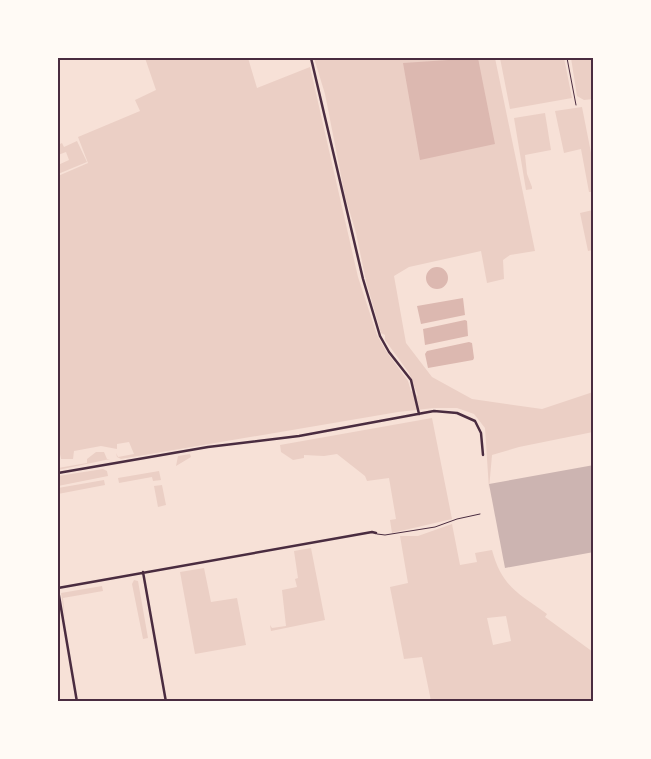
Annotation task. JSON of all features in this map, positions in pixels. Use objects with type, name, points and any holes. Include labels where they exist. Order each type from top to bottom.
[{"type":"street","points":[[312,58],[357,257],[378,331],[389,352],[411,380],[419,414]]},
{"type":"street","points":[[58,473],[208,447],[299,436],[419,414],[446,411],[471,418],[480,430],[483,456]]},
{"type":"street","points":[[78,702],[58,589],[322,540],[376,533]]},
{"type":"street","points":[[143,572],[166,702]]},
{"type":"lane","points":[[567,58],[576,105]]},
{"type":"lane","points":[[376,533],[385,535],[428,528],[480,514]]},
{"type":"shaded area","points":[[145,58],[248,58],[257,88],[310,67],[358,277],[377,335],[408,381],[411,391],[418,396],[409,373],[385,340],[385,335],[381,333],[345,196],[325,94],[314,58],[495,58],[535,251],[510,255],[503,260],[504,279],[487,283],[481,251],[409,267],[394,276],[406,343],[432,377],[472,399],[542,409],[593,392],[593,432],[519,447],[492,455],[489,489],[485,428],[474,414],[457,408],[434,408],[398,412],[121,459],[117,457],[116,453],[118,457],[134,454],[129,442],[117,444],[117,449],[101,446],[74,451],[73,459],[61,459],[60,454],[58,454],[58,176],[88,163],[78,137],[140,111],[135,100],[156,90]]},
{"type":"shaded area","points":[[478,58],[495,144],[420,160],[403,63]]},
{"type":"shaded area","points":[[500,58],[564,58],[572,98],[510,109]]},
{"type":"shaded area","points":[[571,58],[593,58],[593,99],[584,100],[577,96]]},
{"type":"shaded area","points":[[582,107],[593,163],[593,192],[589,192],[581,149],[564,153],[555,111]]},
{"type":"shaded area","points":[[545,113],[551,150],[525,155],[527,174],[532,187],[532,189],[526,190],[514,118]]},
{"type":"shaded area","points":[[77,141],[87,162],[58,174],[58,165],[69,160],[66,152],[58,155],[58,145],[62,143],[64,147]]},
{"type":"shaded area","points":[[593,210],[593,250],[588,251],[580,213]]},
{"type":"shaded area","points":[[437,267],[445,270],[448,278],[445,286],[437,289],[429,286],[426,278],[429,270]]},
{"type":"shaded area","points":[[463,298],[465,315],[421,324],[417,306]]},
{"type":"shaded area","points":[[467,321],[468,336],[425,345],[423,329]]},
{"type":"shaded area","points":[[469,342],[472,343],[473,360],[428,368],[425,354],[427,351]]},
{"type":"shaded area","points":[[432,418],[452,519],[392,533],[390,520],[396,519],[389,478],[367,481],[365,476],[337,454],[324,456],[304,455],[304,458],[293,460],[281,452],[280,445]]},
{"type":"shaded area","points":[[96,452],[104,452],[107,459],[110,459],[58,470],[58,468],[87,463],[87,459]]},
{"type":"shaded area","points":[[190,454],[191,457],[176,466],[178,456]]},
{"type":"shaded area","points":[[103,469],[107,471],[108,476],[58,486],[58,476]]},
{"type":"shaded area","points":[[159,471],[161,480],[153,481],[152,477],[119,483],[118,478]]},
{"type":"shaded area","points":[[104,480],[105,485],[58,494],[58,488]]},
{"type":"shaded area","points":[[162,485],[166,505],[158,507],[154,486]]},
{"type":"shaded area","points":[[452,524],[460,565],[477,562],[475,553],[492,550],[501,573],[512,588],[547,614],[545,617],[593,652],[593,701],[431,701],[422,657],[404,659],[390,587],[408,583],[400,536],[418,536]],"holes":[[[506,616],[511,641],[493,645],[487,618]]]},
{"type":"shaded area","points":[[311,548],[325,620],[271,631],[270,625],[272,628],[286,626],[282,590],[297,587],[295,579],[298,578],[294,551]]},
{"type":"shaded area","points":[[204,568],[211,602],[237,598],[246,645],[195,654],[180,572]]},
{"type":"shaded area","points":[[134,580],[138,581],[148,638],[143,639],[132,584]]},
{"type":"shaded area","points":[[102,586],[103,591],[63,598],[65,619],[61,593]]},
{"type":"building","points":[[594,465],[594,552],[505,568],[489,484]]}]
